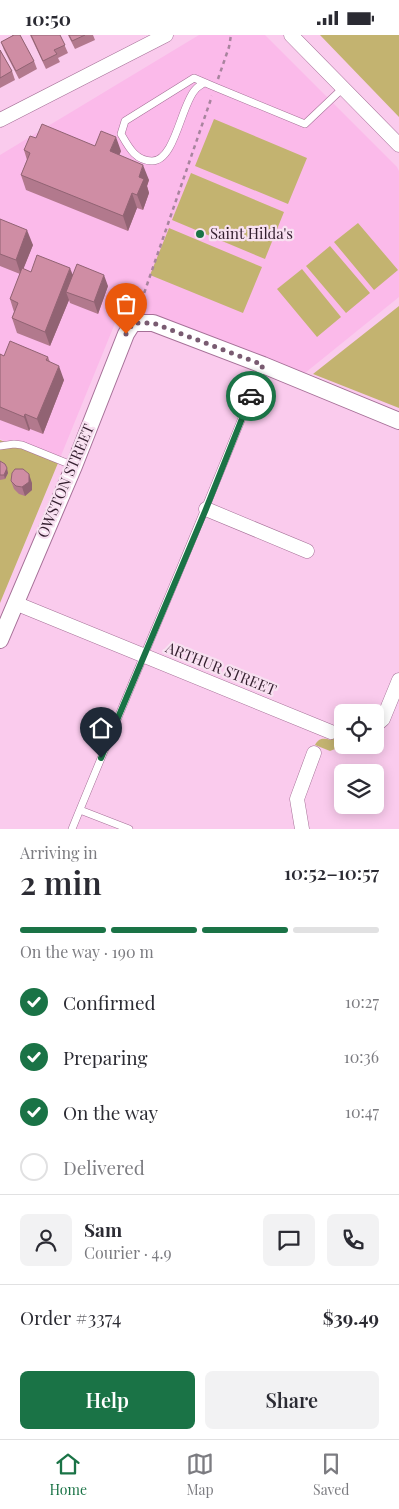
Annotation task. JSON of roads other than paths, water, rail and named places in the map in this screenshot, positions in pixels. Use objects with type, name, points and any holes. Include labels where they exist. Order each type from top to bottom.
[{"type":"street","points":[[0,120],[166,35]]},
{"type":"street","points":[[291,35],[399,145]]},
{"type":"street","name":"OWSTON STREET","points":[[0,640],[74,466],[126,334],[133,323],[153,323],[263,365]]},
{"type":"street","points":[[263,365],[399,421]]},
{"type":"street","points":[[206,509],[307,551]]},
{"type":"street","name":"ARTHUR STREET","points":[[15,603],[331,732]]},
{"type":"street","points":[[384,717],[399,681]]},
{"type":"street","points":[[302,829],[297,799],[314,753]]},
{"type":"lane","points":[[204,83],[194,90],[166,154],[155,161],[146,160],[133,153],[121,134],[125,121],[194,78],[305,124],[343,88]]},
{"type":"lane","points":[[72,829],[143,655],[206,509],[263,365]]},
{"type":"lane","points":[[0,446],[14,443],[22,445],[74,466]]},
{"type":"lane","points":[[80,810],[129,829]]},
{"type":"place","name":"Saint Hilda's","points":[[200,234]]}]
